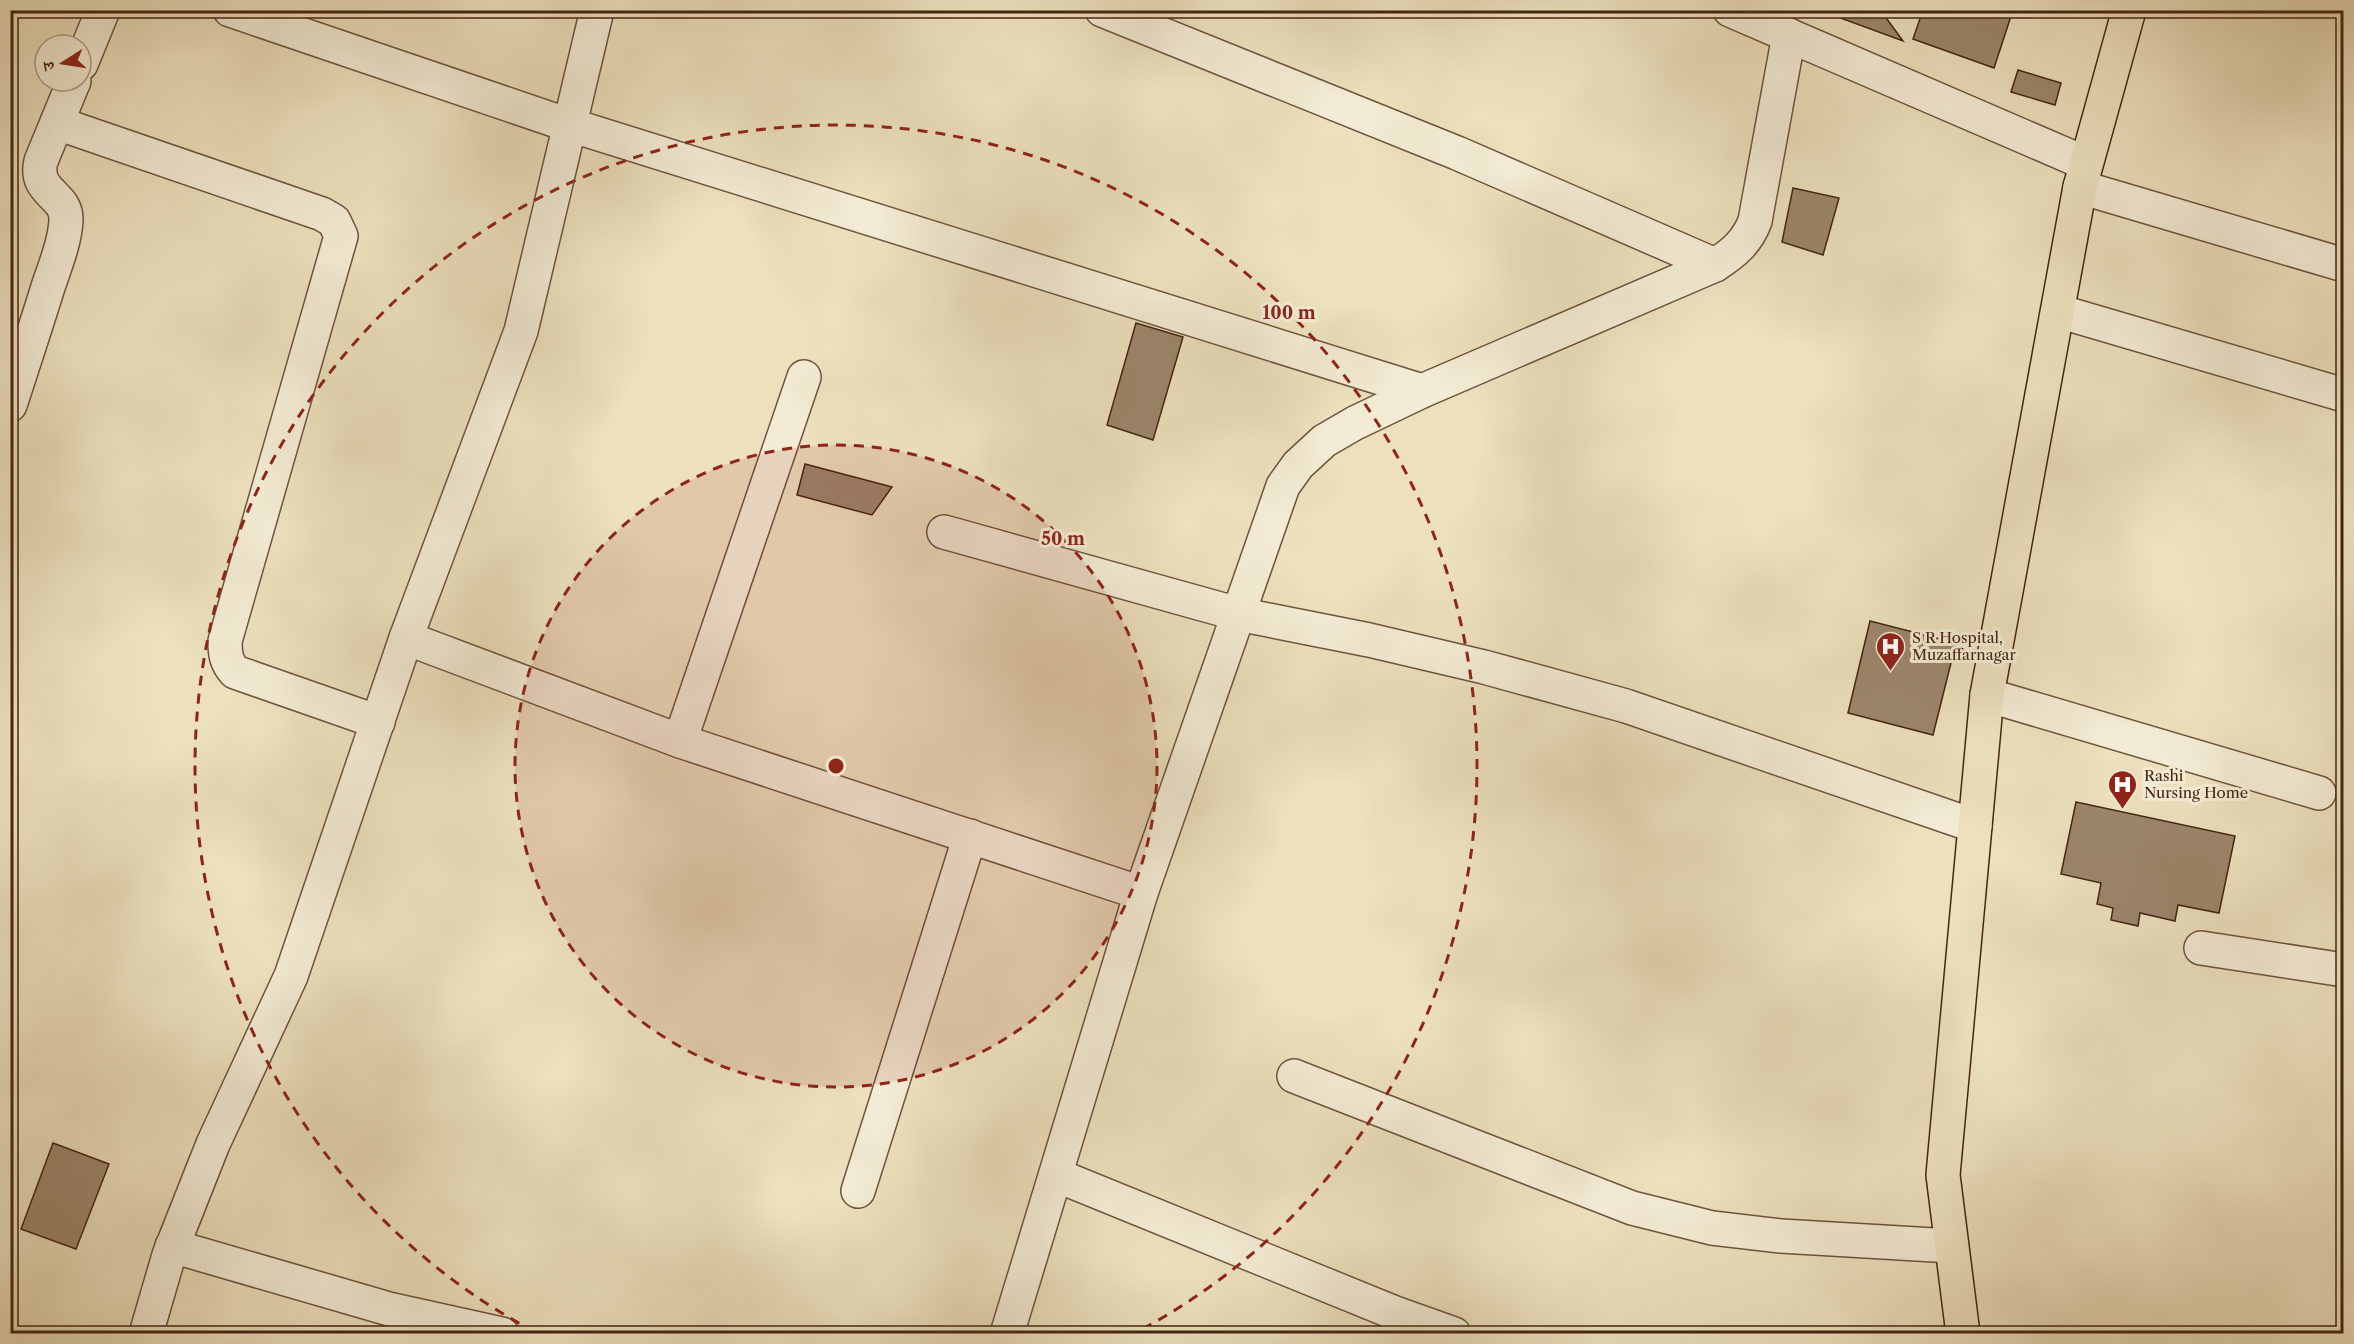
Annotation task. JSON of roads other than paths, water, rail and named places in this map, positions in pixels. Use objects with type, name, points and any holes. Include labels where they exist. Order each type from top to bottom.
[{"type":"main road","points":[[1963,1334],[1943,1175],[1987,694],[2083,175],[2129,10]]},
{"type":"street","points":[[93,35],[103,10]]},
{"type":"street","points":[[230,10],[571,125],[1422,391]]},
{"type":"street","points":[[146,1334],[172,1246],[213,1144],[291,976],[406,638],[521,331],[597,10]]},
{"type":"street","points":[[1102,10],[1457,153],[1715,265]]},
{"type":"street","points":[[1730,10],[1789,35],[2083,175],[2343,265]]},
{"type":"street","points":[[1006,1334],[1141,893],[1283,486],[1298,465],[1324,441],[1355,423],[1422,391],[1715,265],[1734,252],[1749,236],[1755,221],[1789,35]]},
{"type":"street","points":[[10,405],[58,258],[66,226],[66,214],[63,207],[39,177],[41,161],[69,93]]},
{"type":"street","points":[[57,123],[334,221],[341,236],[225,641],[225,655],[228,665],[235,672],[378,722]]},
{"type":"street","points":[[2058,311],[2343,395]]},
{"type":"street","points":[[680,741],[804,377]]},
{"type":"street","points":[[944,532],[1238,614],[1369,640],[1484,667],[1626,706],[1976,826]]},
{"type":"street","points":[[406,638],[680,741],[1141,893]]},
{"type":"street","points":[[1987,694],[2319,793]]},
{"type":"street","points":[[858,1191],[970,836]]},
{"type":"street","points":[[2201,948],[2343,970]]},
{"type":"street","points":[[1294,1076],[1632,1208],[1712,1228],[1782,1236],[1951,1245]]},
{"type":"street","points":[[1056,1175],[1384,1309],[1454,1334]]},
{"type":"street","points":[[172,1246],[389,1310],[502,1334]]},
{"type":"place","name":"S R Hospital, Muzaffarnagar","points":[[1891,672]]},
{"type":"place","name":"Rashi Nursing Home","points":[[2123,810]]}]
